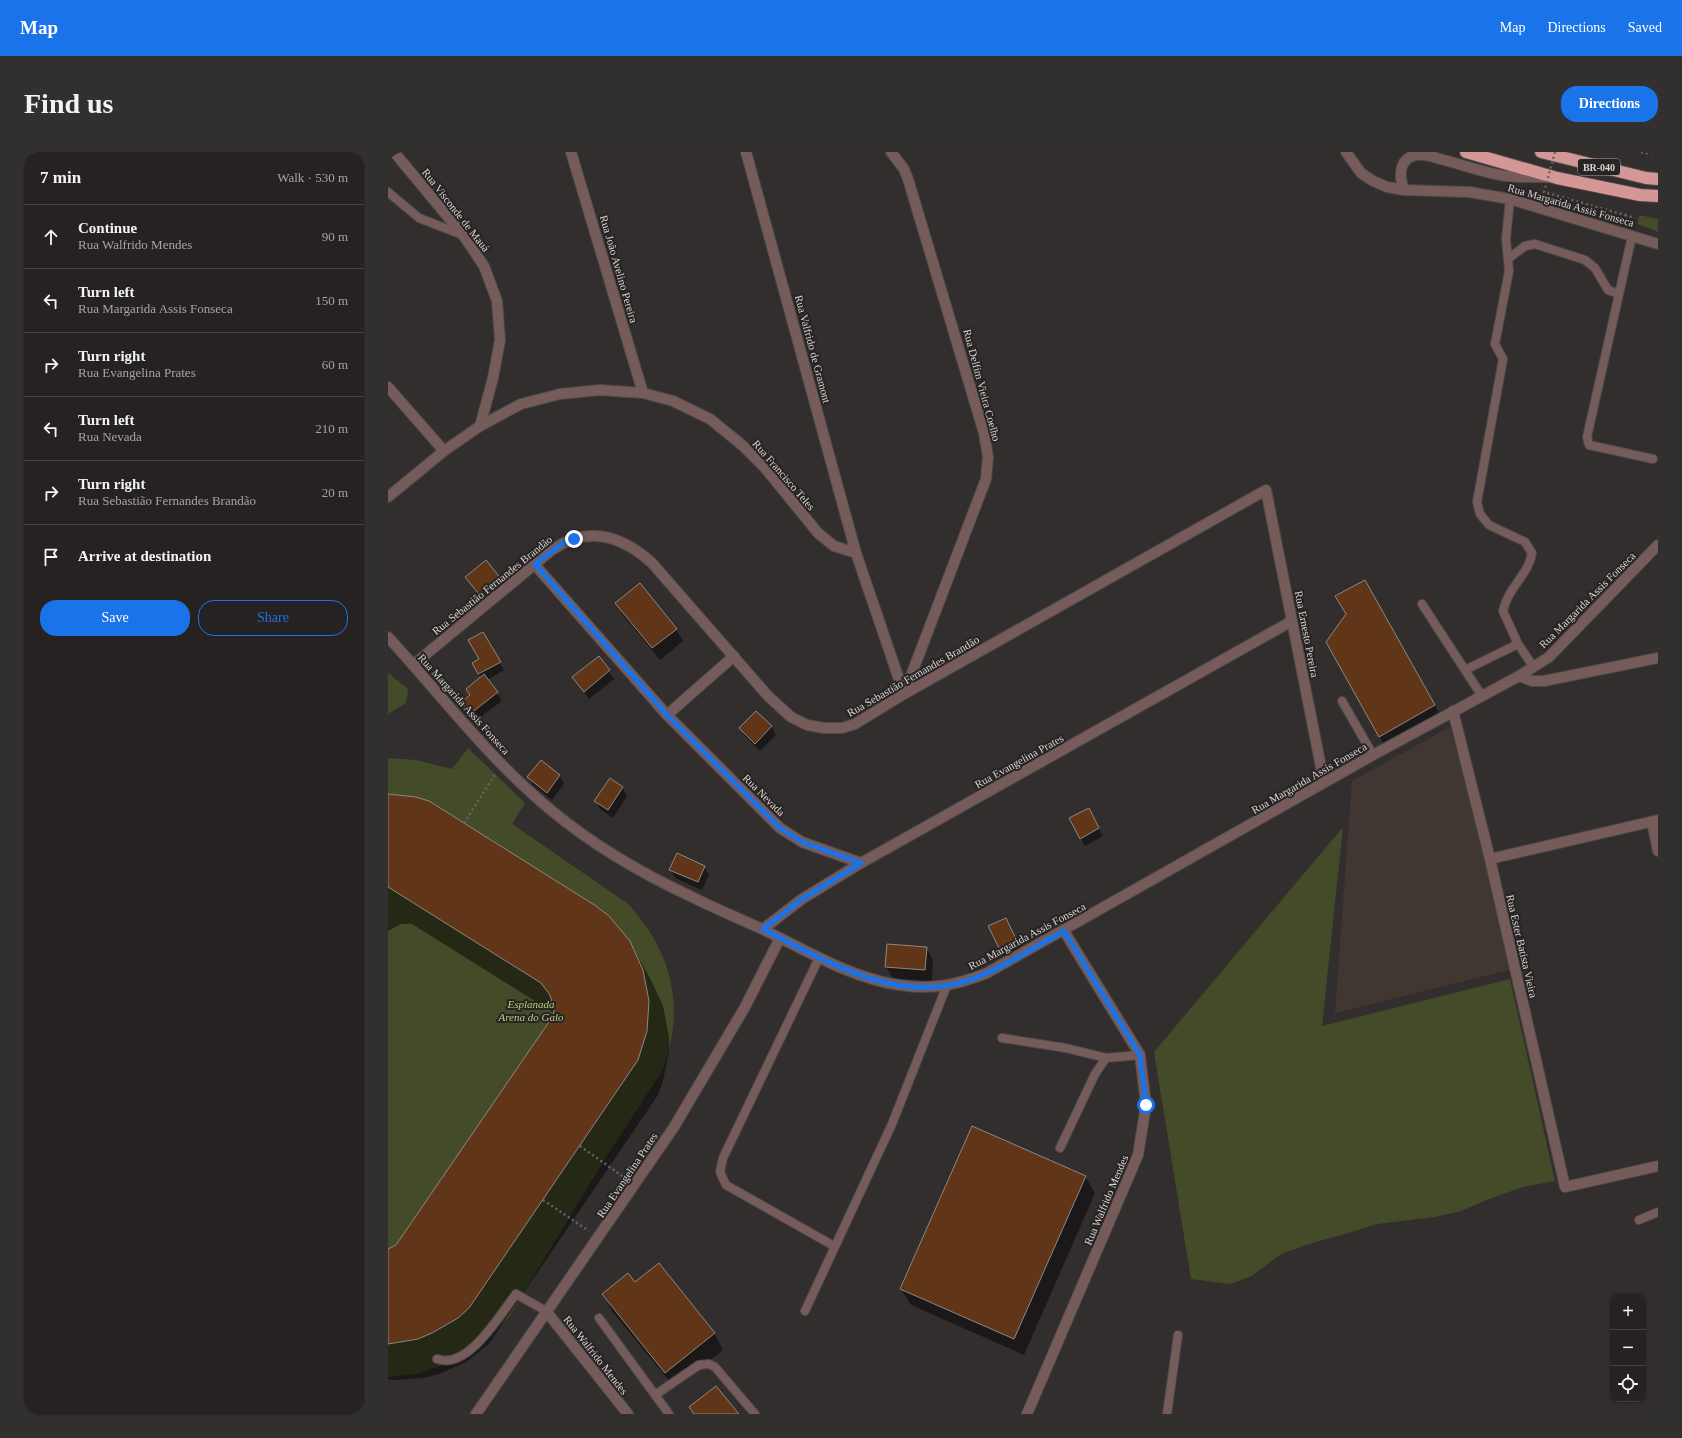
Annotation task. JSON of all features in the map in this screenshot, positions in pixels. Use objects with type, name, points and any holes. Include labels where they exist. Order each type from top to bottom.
[{"type":"highway","name":"BR-040","points":[[1466,152],[1556,178],[1640,195],[1658,196]]},
{"type":"highway","name":"BR-040","points":[[1541,152],[1638,176],[1658,179]]},
{"type":"highway","points":[[1640,195],[1658,201]]},
{"type":"street","name":"Rua Visconde de Mauá","points":[[394,152],[463,235],[484,266],[497,301],[500,340],[493,378],[480,426]]},
{"type":"street","name":"Rua João Avelino Pereira","points":[[571,152],[643,394]]},
{"type":"street","name":"Rua Valfrido de Gramont","points":[[746,152],[856,553]]},
{"type":"street","name":"Rua Delfim Vieira Coelho","points":[[891,152],[904,169],[908,178],[984,433],[988,457],[986,479],[904,694]]},
{"type":"street","name":"Rua Margarida Assis Fonseca","points":[[1346,152],[1361,173],[1373,181],[1387,187],[1404,190],[1468,192],[1510,199],[1658,244]]},
{"type":"street","name":"Rua Margarida Assis Fonseca","points":[[1404,190],[1400,175],[1402,167],[1410,156],[1419,153],[1500,175],[1556,178]]},
{"type":"street","points":[[388,387],[444,451]]},
{"type":"street","name":"Rua Francisco Teles","points":[[388,497],[444,451],[480,426],[521,404],[560,394],[600,390],[643,394],[673,401],[710,420],[742,446],[765,468],[818,533],[834,546],[856,553]]},
{"type":"street","name":"Rua Sebastião Fernandes Brandão","points":[[413,665],[535,564],[563,543],[584,536],[612,539],[627,543],[652,563],[768,696],[791,717],[807,725],[824,728],[842,728],[856,724],[904,694],[1266,490]]},
{"type":"street","name":"Rua Ernesto Pereira","points":[[1266,490],[1324,782]]},
{"type":"street","name":"Rua Margarida Assis Fonseca","points":[[388,637],[483,746],[552,812],[640,871],[689,896],[763,929],[819,958],[879,981],[913,987],[947,985],[967,981],[987,973],[1064,931],[1324,782],[1519,676],[1548,657],[1658,545]]},
{"type":"street","points":[[856,553],[904,694]]},
{"type":"street","name":"Rua Nevada","points":[[535,564],[667,715],[780,828],[802,842],[861,863]]},
{"type":"street","name":"Rua Evangelina Prates","points":[[763,929],[802,899],[861,863],[1292,622]]},
{"type":"street","points":[[667,715],[734,656]]},
{"type":"street","points":[[1519,676],[1532,681],[1544,681],[1658,658]]},
{"type":"street","name":"Rua Ester Batista Vieira","points":[[1453,711],[1490,859],[1565,1187],[1658,1166]]},
{"type":"street","points":[[1490,859],[1655,821],[1658,852]]},
{"type":"street","name":"Rua Walfrido Mendes","points":[[1027,1414],[1138,1155],[1146,1105],[1140,1055],[1064,931]]},
{"type":"street","name":"Rua Evangelina Prates","points":[[476,1414],[546,1311],[635,1185],[686,1107],[745,1006],[780,938]]},
{"type":"street","name":"Rua Walfrido Mendes","points":[[546,1311],[628,1414]]},
{"type":"lane","points":[[388,192],[419,218],[463,235]]},
{"type":"lane","points":[[1510,199],[1506,240],[1509,271],[1495,344],[1503,359],[1477,502],[1480,514],[1489,525],[1525,542],[1532,553],[1531,561],[1506,598],[1503,611],[1518,644],[1534,666]]},
{"type":"lane","points":[[1632,236],[1587,437],[1589,444],[1653,459]]},
{"type":"lane","points":[[1508,259],[1525,246],[1535,244],[1542,246],[1585,260],[1595,268],[1608,290],[1619,294]]},
{"type":"lane","points":[[1422,604],[1482,696]]},
{"type":"lane","points":[[1465,670],[1518,644]]},
{"type":"lane","points":[[1342,701],[1373,755]]},
{"type":"lane","points":[[819,958],[723,1158],[720,1172],[726,1185],[834,1246]]},
{"type":"lane","points":[[805,1310],[892,1124],[947,985]]},
{"type":"lane","points":[[1002,1038],[1066,1048],[1106,1058],[1140,1055]]},
{"type":"lane","points":[[1060,1148],[1096,1074],[1106,1058]]},
{"type":"lane","points":[[1639,1220],[1658,1212]]},
{"type":"lane","points":[[437,1359],[451,1361],[460,1357],[471,1349],[486,1334],[516,1294],[546,1311]]},
{"type":"lane","points":[[599,1318],[669,1414]]},
{"type":"lane","points":[[1167,1414],[1178,1335]]},
{"type":"lane","points":[[655,1395],[699,1365],[708,1364],[715,1367],[755,1414]]},
{"type":"path","points":[[1555,152],[1544,192],[1625,215]]},
{"type":"path","points":[[1641,152],[1658,156],[1658,154]]},
{"type":"path","points":[[464,823],[501,764]]},
{"type":"path","points":[[580,1146],[635,1185]]},
{"type":"path","points":[[543,1200],[598,1237]]},
{"type":"shaded area","points":[[1450,727],[1485,851],[1510,970],[1335,1013],[1352,781]]},
{"type":"green space","points":[[1639,215],[1658,219],[1658,232],[1638,224]]},
{"type":"green space","points":[[388,673],[408,689],[406,703],[388,714]]},
{"type":"green space","name":"Esplanada Arena do Galo","points":[[468,748],[525,803],[512,824],[627,903],[643,922],[665,961],[671,982],[674,1003],[673,1025],[669,1048],[662,1071],[603,1162],[509,1317],[484,1342],[454,1361],[420,1373],[388,1377],[388,758],[416,760],[452,769]]},
{"type":"green space","points":[[1343,827],[1322,1026],[1510,979],[1555,1181],[1523,1187],[1461,1211],[1435,1217],[1377,1224],[1312,1243],[1281,1254],[1252,1276],[1230,1284],[1191,1279],[1154,1052]]},
{"type":"building","points":[[486,560],[502,580],[482,598],[465,577]]},
{"type":"building","points":[[1365,580],[1435,705],[1379,737],[1326,642],[1346,614],[1335,596]]},
{"type":"building","points":[[640,583],[677,629],[652,648],[615,603]]},
{"type":"building","points":[[483,632],[501,662],[478,674],[472,663],[479,659],[468,640]]},
{"type":"building","points":[[599,656],[610,670],[584,692],[572,677]]},
{"type":"building","points":[[484,674],[498,692],[470,714],[461,702],[470,695],[466,689]]},
{"type":"building","points":[[756,711],[772,726],[755,744],[739,728]]},
{"type":"building","points":[[541,760],[560,775],[547,793],[527,777]]},
{"type":"building","points":[[610,778],[623,787],[608,810],[594,801]]},
{"type":"building","points":[[388,794],[416,797],[429,801],[596,906],[609,916],[630,941],[643,970],[649,1001],[647,1031],[638,1060],[469,1308],[458,1318],[432,1333],[418,1339],[388,1344],[388,1249],[396,1245],[553,1016],[554,1010],[550,995],[541,983],[388,887]]},
{"type":"building","points":[[1089,808],[1099,828],[1080,839],[1069,818]]},
{"type":"building","points":[[677,853],[705,866],[698,882],[669,870]]},
{"type":"building","points":[[1006,918],[1017,941],[1000,950],[988,926]]},
{"type":"building","points":[[887,944],[927,947],[925,970],[885,967]]},
{"type":"building","points":[[972,1126],[1086,1176],[1014,1339],[900,1289]]},
{"type":"building","points":[[659,1263],[715,1333],[665,1373],[602,1294],[628,1273],[635,1282]]},
{"type":"building","points":[[716,1386],[739,1414],[694,1414],[689,1407]]},
{"type":"route","points":[[574,539],[563,543],[552,550],[535,564],[667,715],[780,828],[802,842],[861,863],[802,899],[763,929],[819,958],[858,974],[879,981],[913,987],[957,984],[967,981],[987,973],[1064,931],[1140,1055],[1146,1105]]}]
